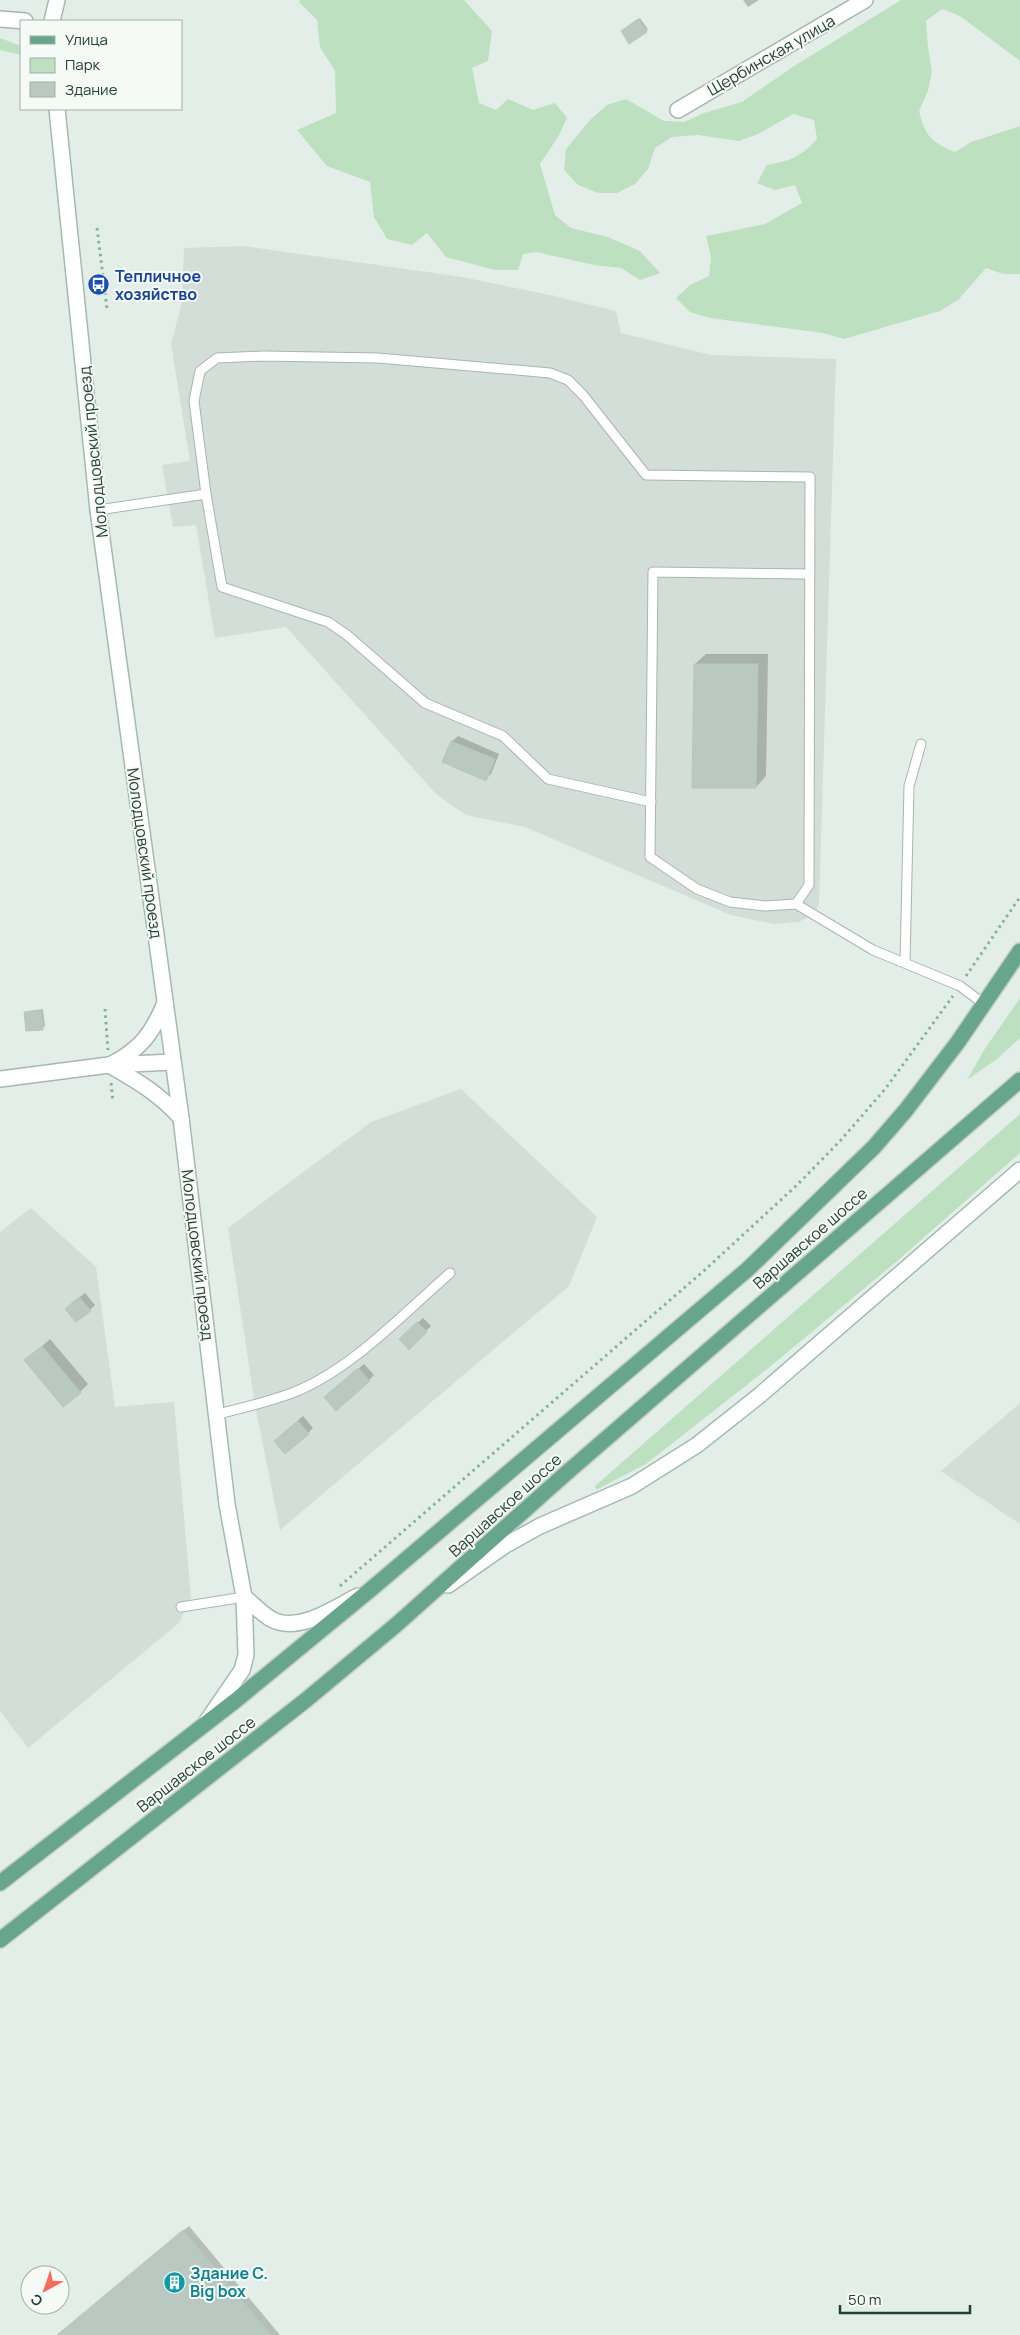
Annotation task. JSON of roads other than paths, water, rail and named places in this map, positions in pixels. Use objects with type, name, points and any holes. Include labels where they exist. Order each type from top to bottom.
[{"type":"main road","name":"Варшавское шоссе","points":[[0,1883],[205,1724],[370,1590],[748,1269],[874,1147],[906,1110],[984,1004],[1020,951]]},
{"type":"main road","name":"Варшавское шоссе","points":[[0,1940],[306,1700],[416,1608],[563,1476],[1020,1080]]},
{"type":"street","points":[[52,20],[57,0]]},
{"type":"street","name":"Щербинская улица","points":[[678,110],[865,0]]},
{"type":"street","points":[[0,18],[20,20]]},
{"type":"street","name":"Молодцовский проезд","points":[[57,110],[98,510],[181,1118],[218,1414],[227,1504],[244,1597],[246,1655],[242,1670],[205,1724]]},
{"type":"street","points":[[109,1065],[126,1056],[147,1039],[156,1026],[165,1003]]},
{"type":"street","points":[[0,1079],[109,1065],[173,1062]]},
{"type":"street","points":[[109,1065],[162,1098],[181,1118]]},
{"type":"street","points":[[416,1608],[504,1546],[540,1526],[632,1486],[697,1444],[760,1394],[948,1235],[1020,1170]]},
{"type":"street","points":[[244,1597],[272,1619],[282,1623],[294,1623],[306,1621],[370,1590]]},
{"type":"lane","points":[[651,802],[548,779],[504,736],[425,702],[347,635],[328,622],[222,587],[206,494],[194,401],[200,370],[217,358],[263,356],[378,358],[550,373],[568,380],[583,395],[646,475],[810,478],[808,574],[809,885],[796,904]]},
{"type":"lane","points":[[98,510],[206,494]]},
{"type":"lane","points":[[808,574],[653,572],[650,856],[697,889],[730,902],[765,906],[796,904],[873,950],[960,986],[984,1004]]},
{"type":"lane","points":[[905,962],[910,786],[922,744]]},
{"type":"lane","points":[[218,1414],[293,1393],[325,1375],[354,1357],[450,1273]]},
{"type":"lane","points":[[181,1607],[244,1597]]},
{"type":"place","name":"Тепличное хозяйство","points":[[99,285]]},
{"type":"place","name":"Здание C. Big box","points":[[174,2282]]}]
